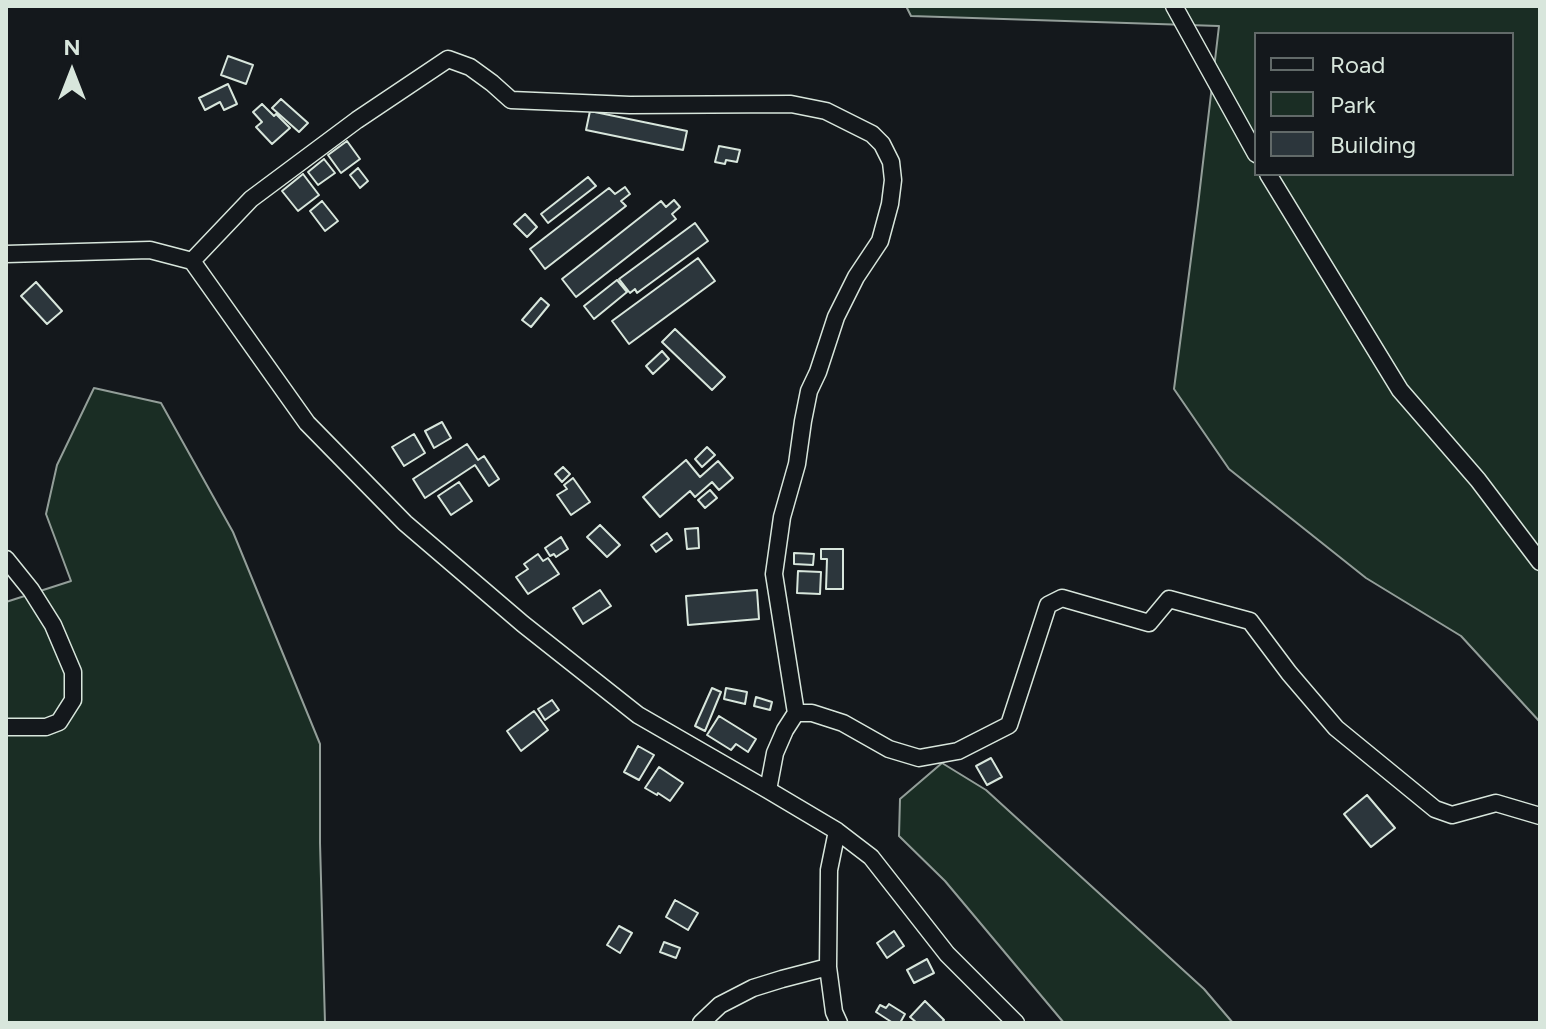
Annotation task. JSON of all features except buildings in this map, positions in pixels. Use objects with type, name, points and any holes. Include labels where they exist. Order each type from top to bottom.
[{"type":"street","points":[[1174,6],[1254,150]]},
{"type":"street","points":[[192,261],[251,199],[357,120],[448,59],[470,67],[511,100],[630,105],[791,104],[826,111],[872,134],[882,144],[891,162],[893,180],[890,204],[880,241],[856,277],[836,317],[809,391],[797,464],[782,517],[774,574],[796,713],[775,753],[768,790]]},
{"type":"street","points":[[1269,176],[1400,390],[1478,480],[1540,562]]},
{"type":"street","points":[[6,254],[150,250],[192,261],[307,423],[405,523],[523,624],[638,715],[837,831],[871,857],[947,954],[1016,1023]]},
{"type":"street","points":[[6,559],[53,625],[73,672],[73,700],[59,722],[46,727],[6,727]]},
{"type":"street","points":[[796,713],[812,713],[843,723],[889,749],[919,758],[958,751],[1009,725],[1048,605],[1062,598],[1149,623],[1169,599],[1250,621],[1336,728],[1435,809],[1452,815],[1496,803],[1540,816]]},
{"type":"street","points":[[837,831],[829,870],[828,967],[834,1012],[839,1023]]},
{"type":"street","points":[[701,1023],[720,1005],[753,988],[828,967]]},
{"type":"green space","points":[[906,6],[1540,6],[1540,722],[1461,636],[1366,578],[1229,469],[1174,389],[1219,26],[911,16]]},
{"type":"green space","points":[[94,388],[161,403],[233,532],[320,744],[325,1023],[6,1023],[6,602],[71,581],[46,514],[57,465]]},
{"type":"green space","points":[[942,763],[986,790],[1204,989],[1233,1023],[1064,1023],[945,881],[899,836],[900,799]]}]
